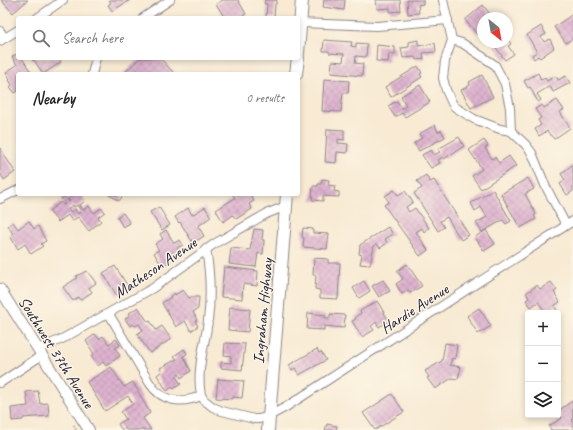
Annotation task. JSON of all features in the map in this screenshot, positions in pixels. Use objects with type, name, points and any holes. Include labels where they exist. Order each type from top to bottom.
[{"type":"main road","points":[[300,23],[302,0]]},
{"type":"main road","points":[[296,72],[298,60]]},
{"type":"main road","name":"Ingraham Highway","points":[[268,430],[287,200]]},
{"type":"street","points":[[40,16],[63,0]]},
{"type":"street","points":[[146,16],[170,0]]},
{"type":"street","points":[[443,0],[452,40],[445,61],[443,78],[446,90],[452,103],[474,119],[492,127],[512,132],[526,145],[532,153],[542,178],[570,223]]},
{"type":"street","points":[[300,23],[378,26],[448,20]]},
{"type":"street","points":[[0,30],[3,40],[16,31]]},
{"type":"street","points":[[452,40],[467,46],[495,65],[504,80],[507,90],[512,132]]},
{"type":"street","points":[[92,72],[96,60]]},
{"type":"street","points":[[0,199],[16,191]]},
{"type":"street","name":"Matheson Avenue","points":[[0,384],[40,352],[161,283],[206,249],[287,200]]},
{"type":"street","name":"Hardie Avenue","points":[[269,416],[286,407],[570,223]]},
{"type":"street","points":[[206,249],[210,295],[208,323],[200,370],[201,396],[209,405],[222,411],[254,419],[269,416]]},
{"type":"street","name":"Southwest 37th Avenue","points":[[0,289],[89,430]]},
{"type":"street","points":[[109,314],[155,391],[174,401],[185,401],[201,396]]},
{"type":"building","points":[[1,0],[28,0],[13,13]]},
{"type":"building","points":[[109,0],[130,0],[112,11],[108,5],[111,3]]},
{"type":"building","points":[[223,0],[238,0],[246,14],[243,16],[224,16],[216,4]]},
{"type":"building","points":[[265,0],[277,0],[275,4],[274,16],[266,16],[267,4],[264,4]]},
{"type":"building","points":[[324,0],[345,0],[344,10],[323,7]]},
{"type":"building","points":[[376,0],[400,0],[401,11],[390,12],[390,8],[377,9]]},
{"type":"building","points":[[407,0],[423,0],[423,4],[418,5],[419,13],[408,14]]},
{"type":"building","points":[[483,5],[488,12],[477,12],[477,34],[465,20]]},
{"type":"building","points":[[573,14],[573,38],[566,43],[554,27]]},
{"type":"building","points":[[541,26],[546,34],[541,37],[544,42],[550,39],[554,48],[540,58],[538,56],[534,59],[532,55],[537,52],[527,35]]},
{"type":"building","points":[[324,40],[352,42],[351,46],[356,47],[356,43],[367,44],[366,57],[356,56],[355,63],[363,64],[362,76],[331,73],[332,61],[343,62],[344,54],[323,51]]},
{"type":"building","points":[[418,40],[418,46],[435,43],[436,52],[423,53],[424,59],[416,60],[415,57],[403,58],[401,48],[409,47],[409,42]]},
{"type":"building","points":[[377,45],[395,47],[395,55],[389,54],[388,62],[376,61]]},
{"type":"building","points":[[496,48],[510,48],[514,54],[505,60]]},
{"type":"building","points":[[16,54],[16,60],[23,60],[31,72],[16,72],[15,93],[10,87],[12,85],[6,72],[17,65],[12,57]]},
{"type":"building","points":[[34,60],[60,60],[61,62],[46,72],[42,72]]},
{"type":"building","points":[[138,60],[162,60],[173,72],[125,72]]},
{"type":"building","points":[[418,66],[422,73],[420,74],[422,77],[391,97],[385,87]]},
{"type":"building","points":[[538,73],[541,80],[545,78],[547,81],[556,76],[558,80],[566,76],[570,83],[553,92],[550,86],[537,94],[541,100],[538,102],[530,87],[528,88],[524,81]]},
{"type":"building","points":[[482,75],[493,97],[471,108],[461,90],[470,85],[469,82]]},
{"type":"building","points":[[324,79],[349,81],[348,93],[343,93],[341,112],[322,111]]},
{"type":"building","points":[[420,85],[430,102],[405,117],[402,113],[395,117],[388,106],[397,101],[402,109],[406,106],[401,96]]},
{"type":"building","points":[[557,100],[564,110],[560,112],[570,128],[554,139],[547,131],[539,136],[535,129],[541,125],[538,120],[541,118],[535,109],[542,105],[544,108]]},
{"type":"building","points":[[435,125],[438,132],[441,130],[445,137],[419,151],[414,143],[422,138],[419,134]]},
{"type":"building","points":[[327,129],[344,130],[344,140],[338,139],[338,143],[348,144],[347,153],[337,152],[336,163],[325,162]]},
{"type":"building","points":[[459,137],[464,146],[444,159],[443,157],[438,160],[440,163],[431,168],[422,155],[431,150],[434,155],[440,152],[438,149]]},
{"type":"building","points":[[484,140],[488,146],[485,148],[492,159],[495,157],[499,163],[509,156],[516,166],[481,189],[472,176],[482,169],[469,150]]},
{"type":"building","points":[[0,148],[15,172],[4,180],[0,173]]},
{"type":"building","points":[[573,164],[573,191],[567,195],[560,184],[565,180],[561,174]]},
{"type":"building","points":[[426,175],[430,182],[434,180],[469,235],[461,240],[447,217],[440,221],[444,227],[438,231],[414,193],[422,188],[417,181]]},
{"type":"building","points":[[528,178],[534,189],[525,194],[536,214],[534,216],[536,219],[520,228],[501,194]]},
{"type":"building","points":[[322,179],[329,180],[328,185],[335,186],[334,191],[339,192],[339,197],[323,196],[323,201],[312,200],[313,186],[318,186],[318,184],[321,184]]},
{"type":"building","points":[[394,190],[398,195],[405,191],[413,202],[406,207],[409,212],[415,208],[429,228],[424,232],[422,228],[416,232],[428,250],[420,256],[384,205],[389,202],[385,196]]},
{"type":"building","points":[[493,190],[511,221],[506,224],[503,220],[482,232],[476,223],[487,217],[481,207],[475,211],[471,203]]},
{"type":"building","points":[[65,196],[69,202],[70,201],[68,199],[72,196],[81,196],[85,201],[80,205],[83,210],[89,206],[94,213],[101,208],[105,212],[98,217],[101,221],[89,231],[78,217],[72,221],[68,215],[58,222],[49,211],[61,202],[64,205],[65,204],[61,199]],"holes":[[[73,205],[74,207],[77,205],[81,211],[78,214],[75,209],[70,212],[68,209]]]},
{"type":"building","points":[[111,196],[123,196],[119,201]]},
{"type":"building","points":[[234,196],[251,196],[254,201],[249,204],[252,209],[236,219],[233,215],[223,222],[216,210],[235,198]]},
{"type":"building","points":[[159,207],[170,225],[162,230],[150,212]]},
{"type":"building","points":[[205,207],[211,217],[198,226],[204,236],[193,243],[180,222],[179,223],[175,217],[188,208],[192,215]]},
{"type":"building","points":[[123,213],[130,223],[123,227],[117,217]]},
{"type":"building","points":[[29,221],[34,229],[38,226],[46,241],[41,244],[43,246],[31,254],[25,244],[18,249],[10,236],[13,234],[8,226],[13,222],[18,229]]},
{"type":"building","points":[[388,227],[393,234],[385,239],[387,243],[380,248],[377,244],[374,246],[370,265],[360,264],[362,255],[359,254],[360,245]]},
{"type":"building","points":[[303,228],[313,229],[313,233],[329,234],[327,249],[303,247]]},
{"type":"building","points":[[254,229],[263,230],[262,240],[264,240],[263,254],[258,253],[256,267],[229,264],[231,248],[250,250]]},
{"type":"building","points":[[166,230],[174,243],[180,240],[183,245],[177,248],[181,254],[174,258],[172,256],[168,259],[170,262],[162,266],[154,253],[159,250],[155,244],[163,239],[160,234]]},
{"type":"building","points":[[486,230],[495,244],[484,251],[475,237]]},
{"type":"building","points":[[314,258],[328,259],[328,263],[340,263],[338,299],[320,298],[320,290],[315,289],[316,275],[313,275]]},
{"type":"building","points":[[407,264],[422,286],[410,293],[408,290],[402,294],[396,284],[403,279],[397,271]]},
{"type":"building","points":[[115,266],[129,288],[117,296],[103,273]]},
{"type":"building","points":[[224,267],[258,271],[257,286],[243,284],[242,299],[221,297]]},
{"type":"building","points":[[87,271],[96,283],[89,288],[92,292],[80,300],[78,297],[73,301],[63,287],[77,278],[76,276]]},
{"type":"building","points":[[383,280],[390,291],[379,297],[372,286]]},
{"type":"building","points":[[364,281],[370,291],[359,298],[353,288]]},
{"type":"building","points":[[551,282],[557,290],[554,292],[560,302],[554,306],[557,310],[544,310],[538,302],[531,307],[526,300],[529,298],[526,293],[537,285],[540,289]]},
{"type":"building","points":[[183,290],[189,298],[199,297],[198,309],[193,312],[198,326],[191,331],[185,321],[176,327],[162,303],[171,297],[170,296]]},
{"type":"building","points":[[377,301],[389,321],[379,327],[376,322],[371,326],[374,330],[362,337],[352,321],[361,313],[360,311]]},
{"type":"building","points":[[138,307],[148,322],[150,321],[156,330],[162,326],[171,339],[150,353],[137,334],[143,330],[139,324],[135,326],[133,324],[130,326],[125,319],[130,315],[128,314]]},
{"type":"building","points":[[230,307],[250,309],[248,332],[228,330]]},
{"type":"building","points":[[479,308],[491,326],[478,334],[467,316]]},
{"type":"building","points":[[308,313],[325,315],[325,318],[330,318],[330,314],[345,315],[344,328],[324,326],[324,330],[307,329]]},
{"type":"building","points":[[95,334],[99,339],[103,336],[109,344],[116,339],[120,345],[115,348],[120,356],[106,366],[103,362],[98,366],[91,356],[94,354],[86,341]]},
{"type":"building","points":[[225,343],[245,344],[242,370],[221,368],[221,362],[231,363],[231,356],[224,355]]},
{"type":"building","points":[[445,343],[457,345],[455,359],[452,358],[450,365],[461,367],[458,379],[452,378],[435,389],[427,378],[429,377],[425,371],[442,361]]},
{"type":"building","points":[[184,349],[187,354],[183,356],[191,371],[181,378],[179,374],[176,377],[181,384],[173,389],[172,387],[167,391],[157,375],[162,371],[160,368],[177,359],[174,356]]},
{"type":"building","points":[[317,349],[326,360],[299,375],[295,368],[292,370],[289,365]]},
{"type":"building","points":[[111,367],[124,387],[133,382],[150,413],[143,418],[151,430],[126,430],[125,428],[122,430],[118,424],[126,419],[121,412],[133,404],[128,396],[105,411],[87,382]]},
{"type":"building","points":[[218,379],[244,381],[242,398],[216,398]]},
{"type":"building","points":[[38,391],[40,404],[48,403],[49,416],[23,418],[23,420],[12,421],[11,408],[28,406],[26,392]]},
{"type":"building","points":[[392,394],[404,412],[375,430],[363,413]]},
{"type":"building","points":[[572,401],[573,430],[551,430],[549,426],[562,418],[561,409]]},
{"type":"building","points":[[327,424],[337,426],[336,430],[325,430]]}]
